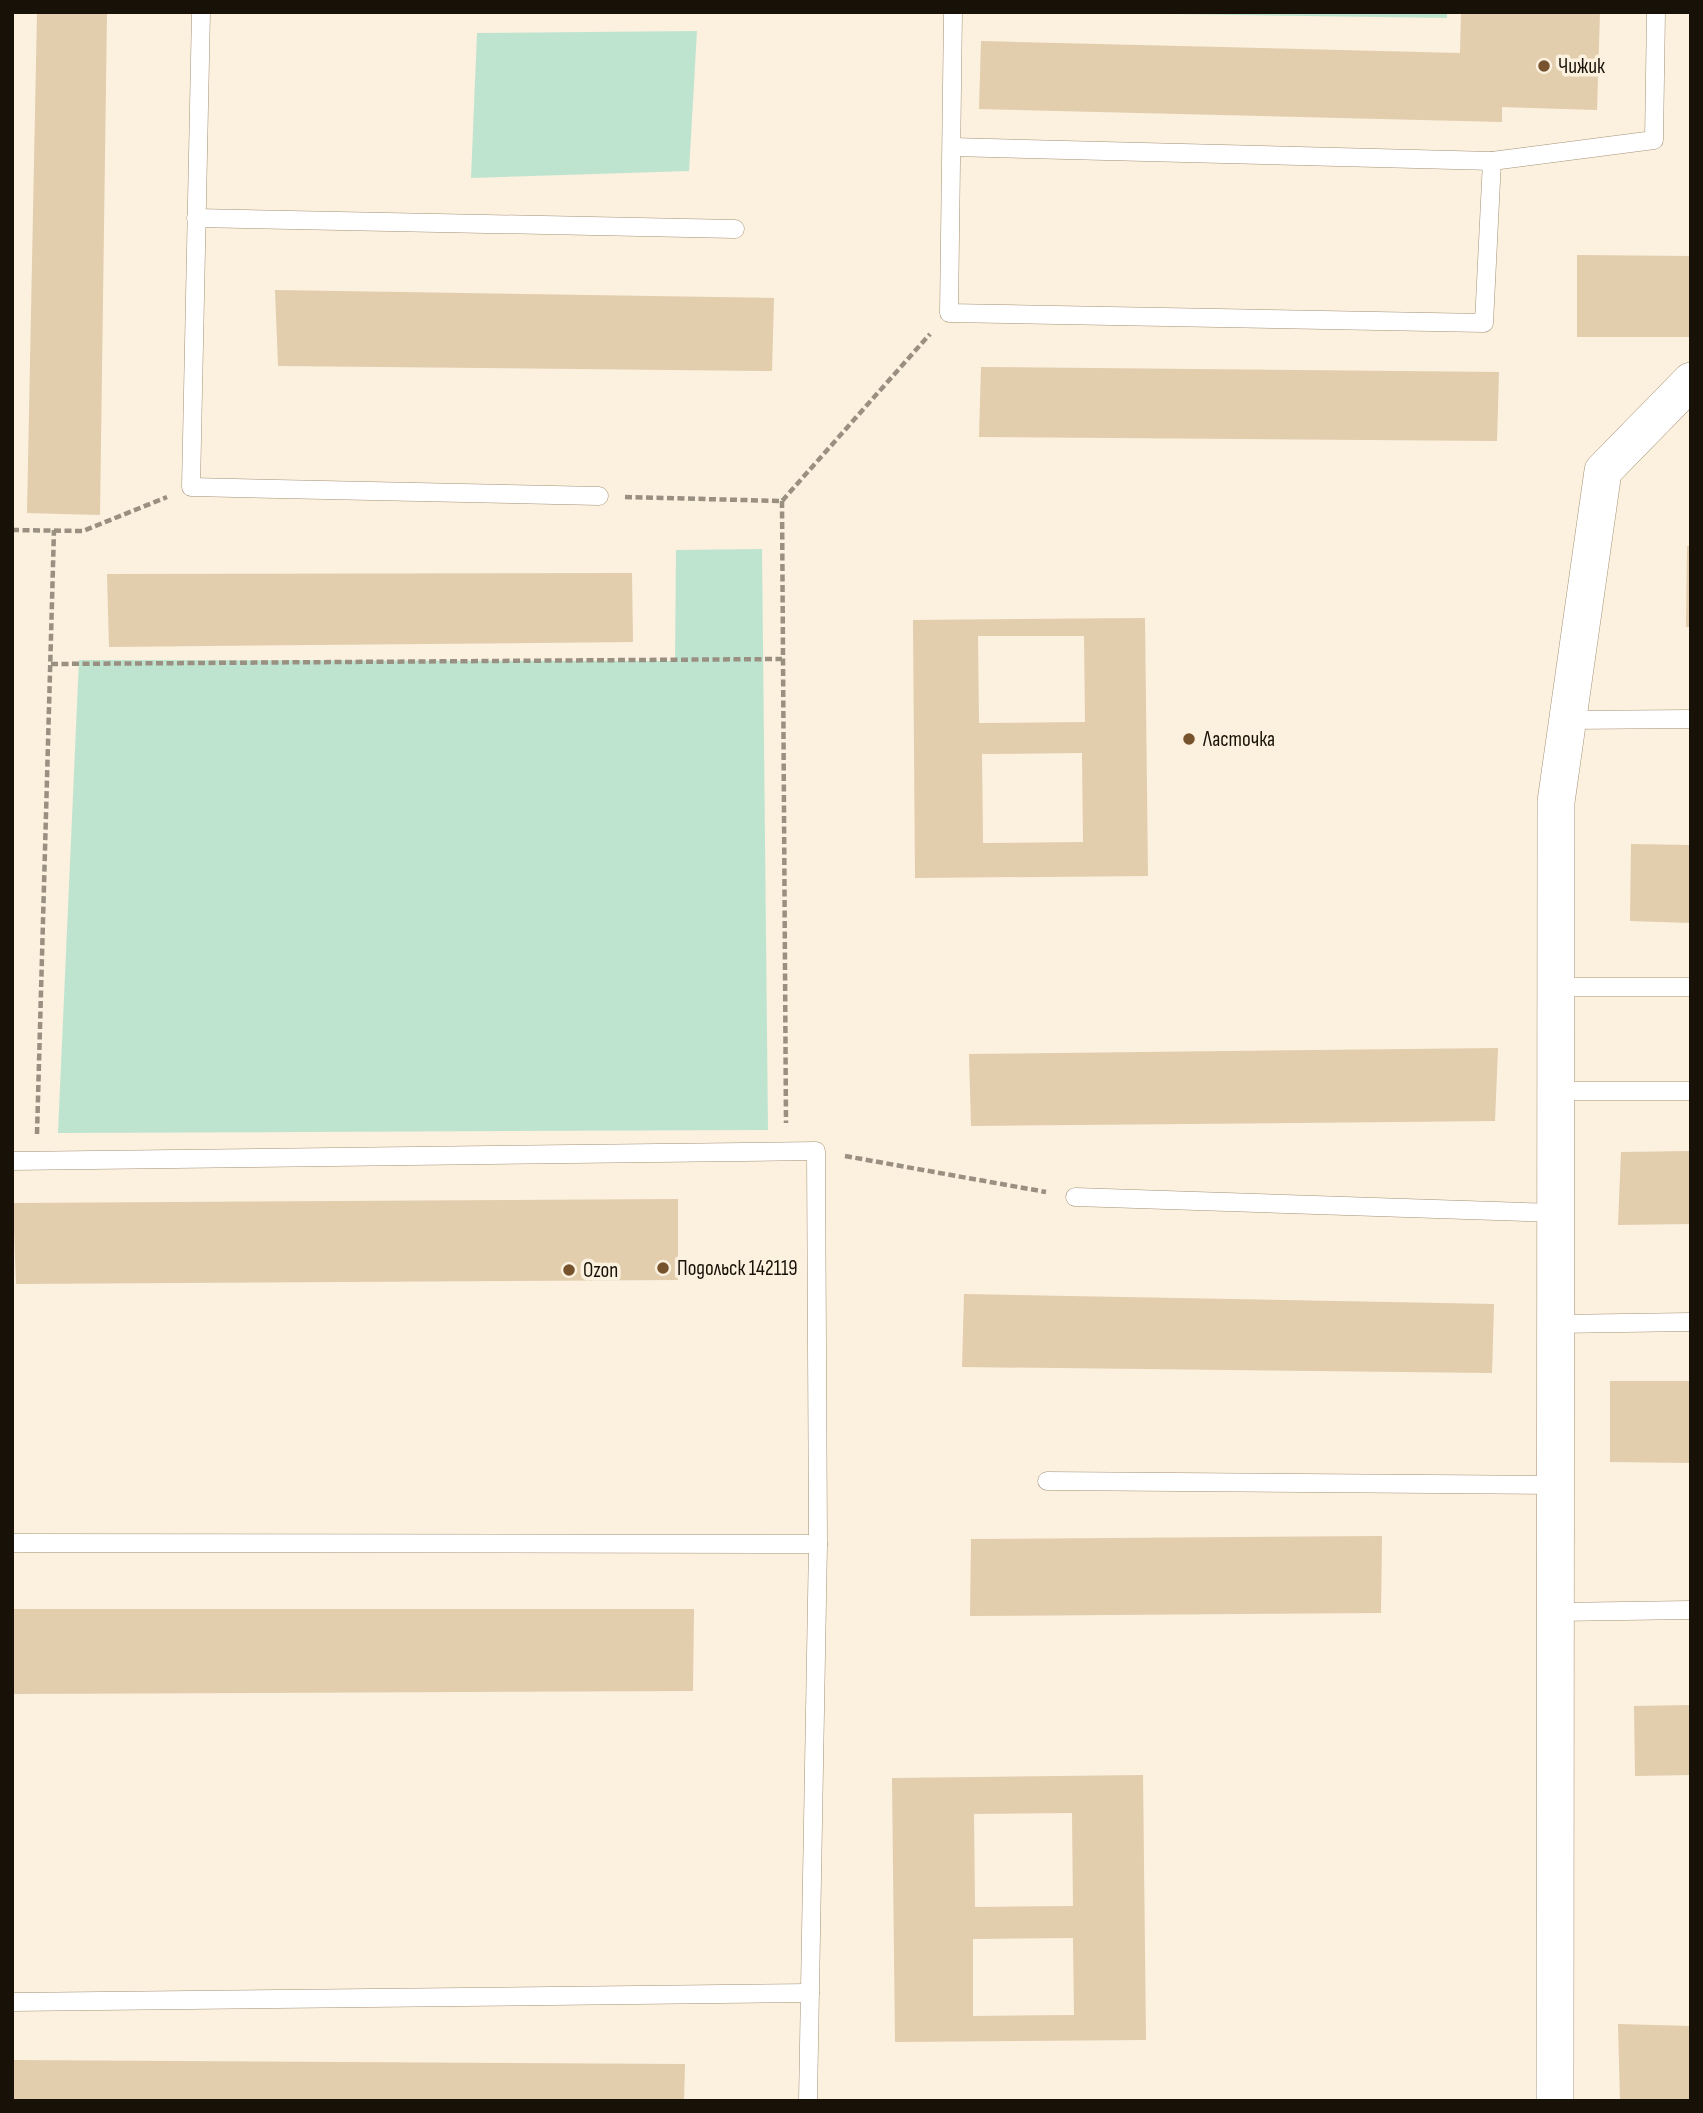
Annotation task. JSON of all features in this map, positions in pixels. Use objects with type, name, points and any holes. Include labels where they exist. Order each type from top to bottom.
[{"type":"street","points":[[1555,2101],[1556,802],[1603,471],[1691,381]]},
{"type":"lane","points":[[201,12],[191,487],[600,496]]},
{"type":"lane","points":[[953,12],[949,313],[1484,323],[1492,161]]},
{"type":"lane","points":[[952,147],[1492,161],[1654,140],[1656,12]]},
{"type":"lane","points":[[196,218],[735,229]]},
{"type":"lane","points":[[1568,720],[1691,719]]},
{"type":"lane","points":[[1556,987],[1691,986]]},
{"type":"lane","points":[[1556,1091],[1691,1091]]},
{"type":"lane","points":[[12,1161],[816,1151],[818,1544],[808,2101]]},
{"type":"lane","points":[[1075,1197],[1556,1213]]},
{"type":"lane","points":[[1556,1324],[1691,1322]]},
{"type":"lane","points":[[1047,1480],[1556,1485]]},
{"type":"lane","points":[[12,1543],[818,1544]]},
{"type":"lane","points":[[1556,1612],[1691,1610]]},
{"type":"lane","points":[[12,2002],[810,1993]]},
{"type":"path","points":[[786,1151],[782,501],[949,313]]},
{"type":"path","points":[[12,530],[83,531],[191,487]]},
{"type":"path","points":[[600,496],[782,501]]},
{"type":"path","points":[[36,1160],[54,530]]},
{"type":"path","points":[[51,664],[782,659]]},
{"type":"path","points":[[816,1151],[1075,1197]]},
{"type":"green space","points":[[1033,12],[1447,12],[1447,18]]},
{"type":"green space","points":[[697,31],[689,171],[471,178],[477,33]]},
{"type":"green space","points":[[762,549],[768,1130],[58,1133],[79,660],[675,661],[676,550]]},
{"type":"building","points":[[37,12],[107,12],[100,515],[27,513]]},
{"type":"building","points":[[1461,12],[1600,12],[1597,110],[1502,107],[1502,122],[979,109],[981,41],[1460,53]]},
{"type":"building","points":[[1577,255],[1691,256],[1691,337],[1577,337]]},
{"type":"building","points":[[275,290],[774,298],[772,371],[278,366]]},
{"type":"building","points":[[981,367],[1499,372],[1497,441],[979,437]]},
{"type":"building","points":[[1687,546],[1691,546],[1691,627],[1686,627]]},
{"type":"building","points":[[632,573],[633,642],[109,647],[107,574]]},
{"type":"building","points":[[1145,618],[1148,876],[915,878],[913,620]],"holes":[[[978,636],[1084,636],[1085,722],[979,723]],[[1082,753],[1083,842],[983,843],[982,754]]]},
{"type":"building","points":[[1631,844],[1691,845],[1691,923],[1630,921]]},
{"type":"building","points":[[1498,1048],[1495,1121],[971,1126],[969,1054]]},
{"type":"building","points":[[1691,1151],[1691,1224],[1618,1225],[1621,1152]]},
{"type":"building","points":[[678,1199],[678,1280],[16,1284],[13,1203]]},
{"type":"building","points":[[964,1294],[1494,1304],[1492,1373],[962,1367]]},
{"type":"building","points":[[1610,1381],[1691,1381],[1691,1463],[1610,1462]]},
{"type":"building","points":[[1382,1536],[1381,1613],[970,1616],[971,1539]]},
{"type":"building","points":[[12,1609],[694,1609],[693,1691],[12,1694]]},
{"type":"building","points":[[1691,1705],[1691,1775],[1635,1776],[1634,1706]]},
{"type":"building","points":[[1143,1775],[1146,2040],[895,2042],[892,1778]],"holes":[[[1072,1813],[1073,1906],[975,1907],[974,1814]],[[1073,1938],[1074,2015],[973,2016],[973,1939]]]},
{"type":"building","points":[[1618,2024],[1691,2026],[1691,2101],[1620,2101]]},
{"type":"building","points":[[12,2060],[685,2064],[684,2101],[12,2101]]},
{"type":"place","name":"Чижик","points":[[1544,66]]},
{"type":"place","name":"Ласточка","points":[[1189,739]]},
{"type":"place","name":"Подольск 142119","points":[[663,1268]]},
{"type":"place","name":"Ozon","points":[[569,1270]]}]
